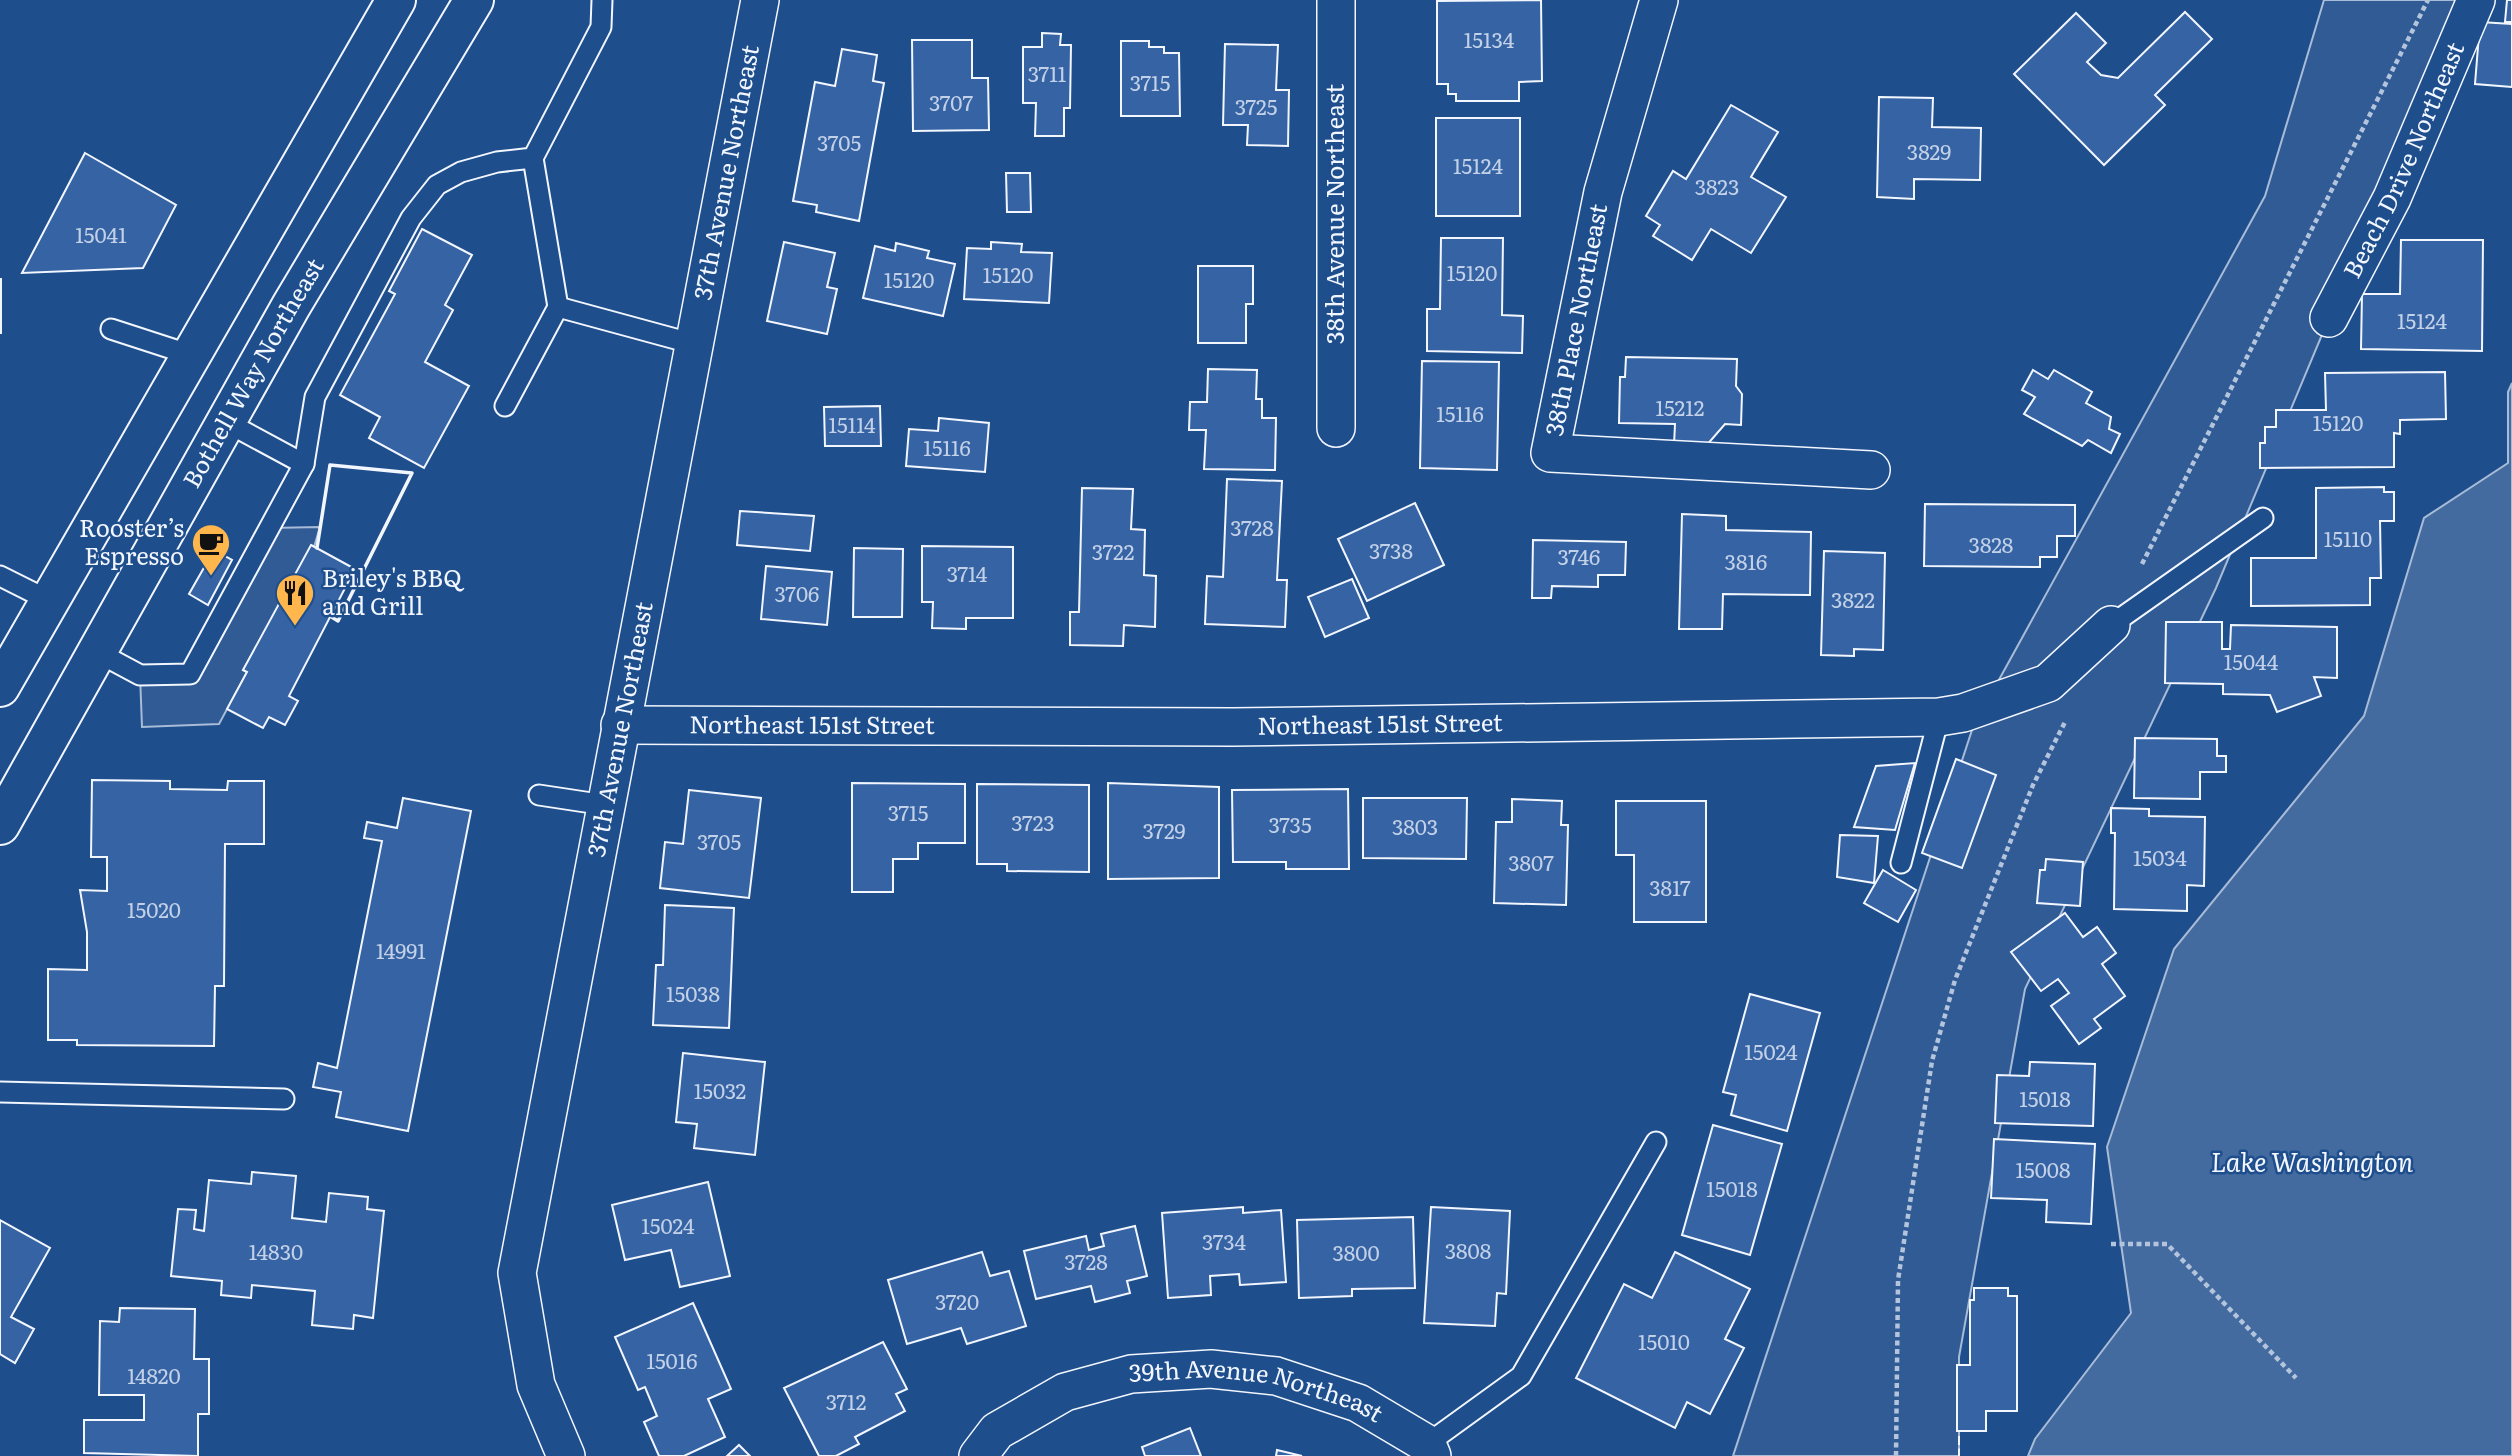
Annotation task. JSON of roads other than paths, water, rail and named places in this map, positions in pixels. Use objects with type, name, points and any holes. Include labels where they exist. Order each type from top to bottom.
[{"type":"main road","points":[[0,687],[396,0]]},
{"type":"main road","name":"Bothell Way Northeast","points":[[0,825],[291,306],[474,0]]},
{"type":"street","name":"37th Avenue Northeast","points":[[566,1456],[536,1385],[517,1273],[760,0]]},
{"type":"street","name":"38th Avenue Northeast","points":[[1336,0],[1336,428]]},
{"type":"street","name":"38th Place Northeast","points":[[1660,0],[1603,192],[1550,453],[1871,470]]},
{"type":"street","name":"Beach Drive Northeast","points":[[2329,318],[2392,198],[2476,0]]},
{"type":"street","name":"Northeast 151st Street","points":[[620,725],[1233,727],[1939,717],[1963,713],[2048,683],[2111,625]]},
{"type":"street","name":"39th Avenue Northeast","points":[[978,1456],[998,1431],[1065,1392],[1130,1374],[1211,1369],[1276,1376],[1358,1403],[1429,1450]]},
{"type":"lane","points":[[505,406],[558,307],[533,158],[601,27],[602,0]]},
{"type":"lane","points":[[97,652],[140,675],[190,674],[304,464],[315,397],[411,218],[437,185],[461,172],[497,162],[533,158]]},
{"type":"lane","points":[[558,307],[694,344]]},
{"type":"lane","points":[[111,329],[191,355]]},
{"type":"lane","points":[[226,422],[304,464]]},
{"type":"lane","points":[[2111,625],[2263,518]]},
{"type":"lane","points":[[0,576],[50,601]]},
{"type":"lane","points":[[1901,863],[1939,717]]},
{"type":"lane","points":[[539,795],[605,805]]},
{"type":"lane","points":[[0,1092],[284,1099]]},
{"type":"lane","points":[[1429,1450],[1521,1376],[1656,1142]]},
{"type":"water","name":"Lake Washington","points":[[2512,383],[2512,1456],[2028,1456],[2035,1439],[2131,1313],[2107,1147],[2174,949],[2364,716],[2424,518],[2508,463],[2508,392]]},
{"type":"place","name":"Rooster’s Espresso","points":[[211,577]]},
{"type":"place","name":"Briley's BBQ and Grill","points":[[295,627]]}]
